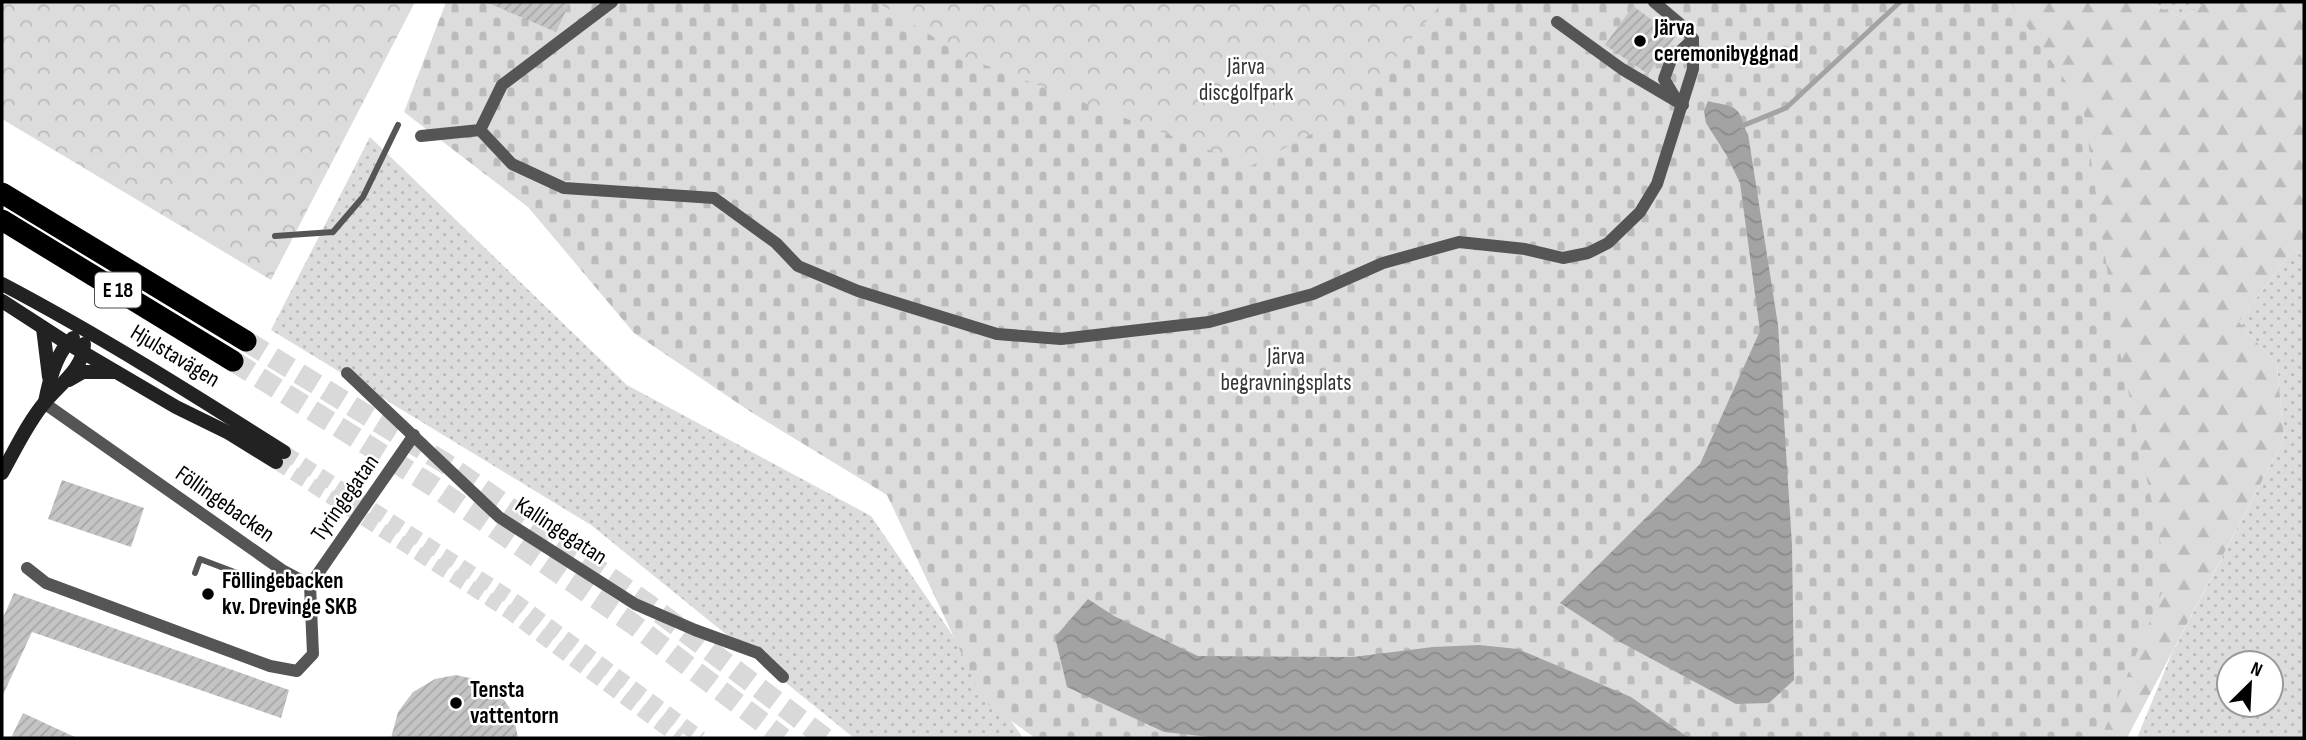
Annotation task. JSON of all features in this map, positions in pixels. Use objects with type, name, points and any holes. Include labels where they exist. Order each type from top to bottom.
[{"type":"highway","name":"E 18","points":[[2,193],[246,341]]},
{"type":"highway","name":"E 18","points":[[2,220],[233,361]]},
{"type":"main road","name":"Hjulstavägen","points":[[2,284],[85,329],[204,400],[280,457],[176,407],[84,354],[2,302]]},
{"type":"main road","points":[[43,328],[49,378]]},
{"type":"main road","points":[[44,403],[49,378],[67,343],[85,329]]},
{"type":"main road","points":[[65,383],[84,354],[85,329]]},
{"type":"main road","points":[[2,473],[44,403],[65,383],[83,372],[116,372]]},
{"type":"street","points":[[480,130],[502,85],[612,2]]},
{"type":"street","points":[[480,130],[512,164],[564,188],[714,198],[776,243],[798,266],[858,291],[997,334],[1061,339],[1209,322],[1313,294],[1382,263],[1459,242],[1525,250],[1563,258],[1588,253],[1608,243],[1640,212],[1657,184],[1693,69],[1693,39],[1685,28],[1654,2]]},
{"type":"street","points":[[1557,22],[1622,69],[1680,104]]},
{"type":"street","points":[[1680,104],[1664,79],[1671,60],[1693,39]]},
{"type":"street","points":[[421,136],[480,130]]},
{"type":"street","name":"Kallingegatan","points":[[347,373],[499,517],[635,604],[695,631],[758,653],[783,677]]},
{"type":"street","name":"Föllingebacken","points":[[44,403],[282,570],[310,585]]},
{"type":"street","name":"Tyringegatan","points":[[310,585],[414,435]]},
{"type":"street","points":[[27,568],[46,583],[270,666],[297,671],[313,654],[310,585]]},
{"type":"lane","points":[[275,236],[333,233],[363,197],[398,125]]},
{"type":"lane","points":[[195,573],[200,559],[271,586],[282,570]]},
{"type":"green space","points":[[2,2],[415,2],[271,280],[2,119]]},
{"type":"green space","name":"Järva begravningsplats","points":[[446,2],[2010,2],[2083,106],[2118,343],[2168,578],[2101,738],[1035,738],[984,701],[887,495],[751,412],[634,333],[528,207],[404,112]]},
{"type":"green space","name":"Järva discgolfpark","points":[[877,2],[1440,2],[1438,8],[1344,117],[1251,166],[969,59]]},
{"type":"green space","points":[[1903,2],[2147,2],[2183,18],[2206,2],[2304,2],[2304,255],[2293,249],[2239,322],[2277,365],[2284,439],[2127,738],[2079,738]]},
{"type":"green space","points":[[2147,2],[2206,2],[2183,18]]},
{"type":"green space","points":[[370,137],[627,385],[871,516],[1023,738],[854,738],[591,525],[271,330]]},
{"type":"green space","points":[[2293,249],[2304,255],[2304,738],[2137,738],[2172,653],[2284,439],[2277,365],[2239,322]]},
{"type":"water","points":[[1708,101],[1737,110],[1748,134],[1778,325],[1792,545],[1794,680],[1769,703],[1736,704],[1620,642],[1560,603],[1700,464],[1760,331],[1740,183],[1706,123],[1704,111]]},
{"type":"water","points":[[1088,599],[1114,616],[1198,656],[1353,657],[1433,647],[1479,645],[1518,649],[1631,697],[1689,738],[1219,738],[1164,732],[1067,687],[1055,637]]},
{"type":"building","points":[[486,2],[570,2],[556,32]]},
{"type":"building","name":"Järva ceremonibyggnad","points":[[1633,6],[1675,37],[1648,74],[1605,45]]},
{"type":"building","points":[[62,480],[144,508],[131,547],[48,519]]},
{"type":"building","points":[[14,593],[289,690],[281,718],[32,632],[2,697],[2,620]]},
{"type":"building","name":"Tensta vattentorn","points":[[456,675],[478,680],[500,694],[513,713],[518,738],[391,738],[398,712],[413,692],[435,679]]},
{"type":"building","points":[[23,713],[77,738],[11,738]]},
{"type":"waterway","points":[[1742,126],[1786,108],[1900,2]]},
{"type":"tunnel","points":[[246,341],[448,465],[648,604],[825,738]]},
{"type":"tunnel","points":[[233,361],[433,486],[633,624],[783,738]]},
{"type":"tunnel","points":[[284,452],[517,602],[701,738]]},
{"type":"tunnel","points":[[276,462],[509,612],[679,738]]},
{"type":"place","name":"Järva ceremonibyggnad","points":[[1640,41]]},
{"type":"place","name":"Föllingebacken kv. Drevinge SKB","points":[[208,594]]},
{"type":"place","name":"Tensta vattentorn","points":[[456,703]]}]
